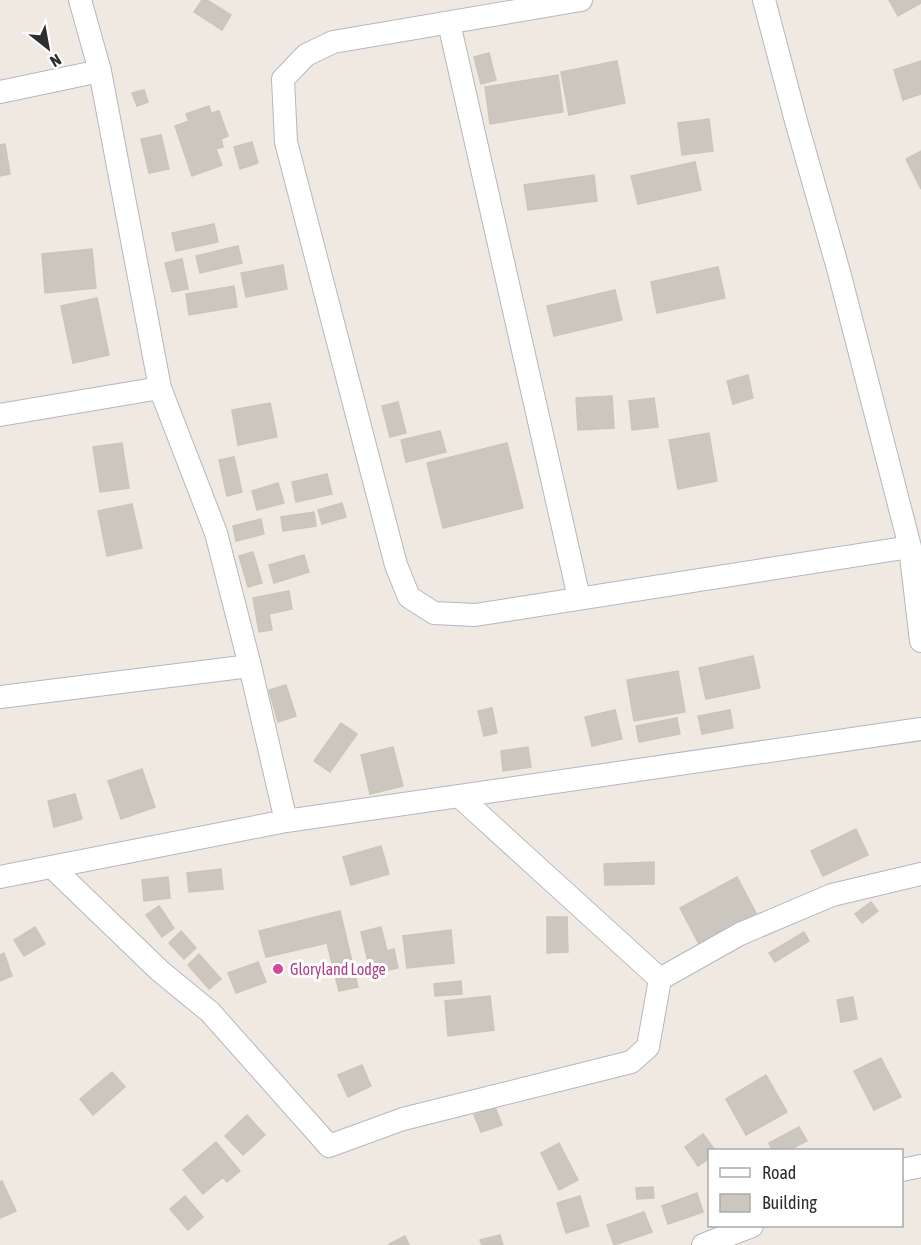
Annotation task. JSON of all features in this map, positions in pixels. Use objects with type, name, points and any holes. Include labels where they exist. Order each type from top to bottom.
[{"type":"street","points":[[80,0],[100,71],[160,388],[216,533],[286,821]]},
{"type":"street","points":[[581,0],[333,42],[306,55],[282,79],[286,142],[396,566],[409,597],[434,613],[475,615],[910,548]]},
{"type":"street","points":[[764,0],[839,272],[910,548],[921,641]]},
{"type":"street","points":[[449,23],[579,598]]},
{"type":"street","points":[[0,92],[100,71]]},
{"type":"street","points":[[0,415],[160,388]]},
{"type":"street","points":[[0,697],[250,666]]},
{"type":"street","points":[[0,877],[286,821],[921,729]]},
{"type":"street","points":[[459,796],[660,979]]},
{"type":"street","points":[[52,867],[160,971],[210,1012],[329,1146],[403,1119],[631,1062],[648,1047],[660,979]]},
{"type":"street","points":[[660,979],[740,934],[832,895],[921,874]]},
{"type":"street","points":[[903,1170],[921,1166]]},
{"type":"street","points":[[703,1245],[749,1227]]},
{"type":"building","points":[[202,0],[207,0],[231,15],[222,30],[194,12]]},
{"type":"building","points":[[889,0],[921,0],[921,3],[898,16]]},
{"type":"building","points":[[489,53],[496,80],[481,84],[474,57]]},
{"type":"building","points":[[617,61],[625,103],[569,115],[561,72]]},
{"type":"building","points":[[921,61],[921,94],[903,100],[894,70]]},
{"type":"building","points":[[558,75],[563,112],[490,124],[485,87]]},
{"type":"building","points":[[144,90],[148,102],[137,106],[132,93]]},
{"type":"building","points":[[209,106],[211,113],[219,111],[228,136],[221,139],[223,147],[216,149],[222,165],[192,176],[175,126],[189,121],[186,114]]},
{"type":"building","points":[[709,119],[713,151],[682,155],[678,123]]},
{"type":"building","points":[[161,135],[169,169],[149,173],[141,139]]},
{"type":"building","points":[[252,142],[258,163],[240,169],[234,147]]},
{"type":"building","points":[[5,144],[10,174],[0,176],[0,145]]},
{"type":"building","points":[[921,151],[921,189],[906,159]]},
{"type":"building","points":[[695,162],[701,190],[638,204],[631,176]]},
{"type":"building","points":[[594,175],[597,201],[528,210],[524,185]]},
{"type":"building","points":[[214,224],[218,242],[176,251],[172,233]]},
{"type":"building","points":[[238,246],[242,263],[200,273],[196,256]]},
{"type":"building","points":[[92,249],[96,288],[45,293],[42,254]]},
{"type":"building","points":[[182,259],[188,289],[172,292],[165,263]]},
{"type":"building","points":[[283,265],[287,289],[246,297],[241,273]]},
{"type":"building","points":[[718,267],[725,298],[657,313],[651,282]]},
{"type":"building","points":[[234,286],[237,307],[189,315],[186,294]]},
{"type":"building","points":[[615,290],[622,320],[554,336],[547,306]]},
{"type":"building","points":[[97,298],[109,355],[73,363],[61,306]]},
{"type":"building","points":[[748,375],[753,398],[733,404],[727,381]]},
{"type":"building","points":[[612,396],[614,428],[578,430],[576,398]]},
{"type":"building","points":[[654,398],[658,427],[632,430],[629,401]]},
{"type":"building","points":[[398,402],[406,433],[390,437],[382,406]]},
{"type":"building","points":[[270,403],[277,437],[238,445],[232,410]]},
{"type":"building","points":[[440,431],[446,452],[406,462],[401,440]]},
{"type":"building","points":[[709,433],[717,481],[678,489],[669,440]]},
{"type":"building","points":[[122,443],[129,488],[100,492],[93,447]]},
{"type":"building","points":[[507,443],[523,508],[443,528],[427,463]]},
{"type":"building","points":[[234,457],[242,492],[227,496],[219,460]]},
{"type":"building","points":[[327,474],[332,494],[296,502],[292,482]]},
{"type":"building","points":[[278,483],[284,503],[257,510],[252,491]]},
{"type":"building","points":[[342,503],[346,517],[322,524],[318,510]]},
{"type":"building","points":[[132,504],[142,548],[107,556],[98,511]]},
{"type":"building","points":[[314,512],[316,526],[283,531],[281,517]]},
{"type":"building","points":[[261,519],[264,534],[236,541],[233,526]]},
{"type":"building","points":[[253,552],[262,583],[248,587],[239,556]]},
{"type":"building","points":[[304,555],[309,572],[274,583],[269,565]]},
{"type":"building","points":[[289,591],[292,609],[269,614],[272,630],[259,632],[253,598]]},
{"type":"building","points":[[753,656],[760,688],[706,699],[699,668]]},
{"type":"building","points":[[678,671],[685,712],[634,721],[627,680]]},
{"type":"building","points":[[286,685],[296,716],[278,722],[269,690]]},
{"type":"building","points":[[492,708],[497,733],[484,736],[478,711]]},
{"type":"building","points":[[615,710],[622,739],[592,746],[585,717]]},
{"type":"building","points":[[730,710],[733,728],[702,734],[698,716]]},
{"type":"building","points":[[677,718],[680,734],[639,742],[636,726]]},
{"type":"building","points":[[341,723],[357,734],[330,772],[314,761]]},
{"type":"building","points":[[393,747],[403,786],[370,794],[361,755]]},
{"type":"building","points":[[528,747],[531,767],[503,771],[501,751]]},
{"type":"building","points":[[142,769],[155,807],[121,819],[108,781]]},
{"type":"building","points":[[75,794],[82,819],[54,827],[48,801]]},
{"type":"building","points":[[856,829],[868,855],[823,876],[811,851]]},
{"type":"building","points":[[381,846],[389,874],[351,885],[343,857]]},
{"type":"building","points":[[654,862],[654,884],[605,885],[604,864]]},
{"type":"building","points":[[221,869],[223,889],[189,892],[187,873]]},
{"type":"building","points":[[168,877],[170,898],[144,901],[142,880]]},
{"type":"building","points":[[737,877],[756,913],[699,944],[680,908]]},
{"type":"building","points":[[871,902],[878,911],[862,923],[855,914]]},
{"type":"building","points":[[159,906],[174,928],[162,937],[146,915]]},
{"type":"building","points":[[340,911],[358,987],[339,991],[327,943],[266,957],[259,931]]},
{"type":"building","points":[[547,917],[567,917],[568,952],[547,953]]},
{"type":"building","points":[[35,927],[45,944],[24,956],[14,940]]},
{"type":"building","points":[[381,927],[387,951],[394,949],[398,968],[371,974],[361,932]]},
{"type":"building","points":[[451,930],[454,963],[407,968],[403,936]]},
{"type":"building","points":[[181,931],[196,948],[184,959],[169,943]]},
{"type":"building","points":[[804,932],[809,941],[775,962],[769,953]]},
{"type":"building","points":[[4,953],[12,976],[0,981],[0,955]]},
{"type":"building","points":[[199,954],[221,979],[209,989],[188,965]]},
{"type":"building","points":[[258,962],[266,982],[236,993],[228,973]]},
{"type":"building","points":[[461,981],[462,994],[435,996],[434,984]]},
{"type":"building","points":[[490,996],[494,1030],[448,1036],[445,1001]]},
{"type":"building","points":[[853,997],[857,1019],[841,1022],[837,1000]]},
{"type":"building","points":[[881,1058],[901,1097],[874,1110],[854,1071]]},
{"type":"building","points":[[362,1065],[371,1086],[348,1097],[338,1075]]},
{"type":"building","points":[[112,1072],[125,1087],[93,1115],[80,1099]]},
{"type":"building","points":[[766,1075],[787,1112],[746,1135],[726,1099]]},
{"type":"building","points":[[495,1107],[502,1125],[481,1132],[474,1115]]},
{"type":"building","points":[[247,1115],[265,1135],[243,1155],[225,1136]]},
{"type":"building","points":[[799,1127],[807,1141],[791,1149],[772,1149],[769,1143]]},
{"type":"building","points":[[703,1134],[714,1149],[708,1149],[708,1159],[698,1166],[685,1147]]},
{"type":"building","points":[[216,1142],[240,1171],[227,1182],[223,1177],[203,1194],[183,1170]]},
{"type":"building","points":[[559,1143],[578,1180],[559,1190],[541,1153]]},
{"type":"building","points":[[2,1181],[16,1211],[0,1218],[0,1182]]},
{"type":"building","points":[[653,1187],[654,1198],[637,1199],[636,1188]]},
{"type":"building","points":[[697,1193],[703,1212],[668,1224],[662,1206]]},
{"type":"building","points":[[185,1196],[203,1217],[188,1230],[170,1209]]},
{"type":"building","points":[[580,1196],[589,1226],[566,1233],[557,1203]]},
{"type":"building","points":[[644,1212],[652,1232],[614,1245],[607,1225]]},
{"type":"building","points":[[500,1235],[503,1245],[482,1245],[480,1240]]},
{"type":"building","points":[[405,1236],[409,1245],[389,1245],[389,1244]]},
{"type":"place","name":"Gloryland Lodge","points":[[278,969]]}]
